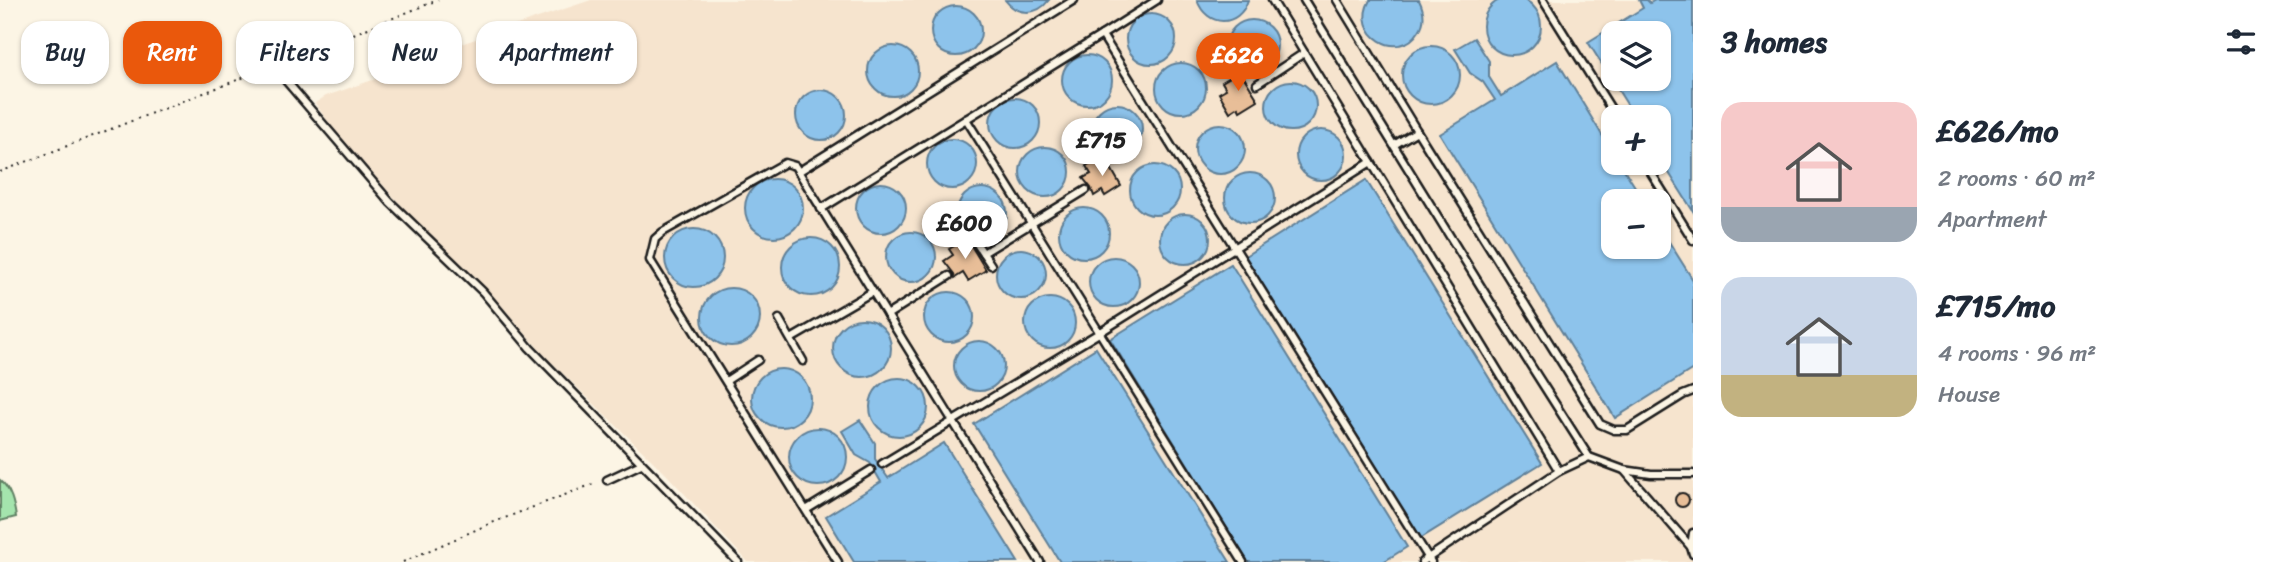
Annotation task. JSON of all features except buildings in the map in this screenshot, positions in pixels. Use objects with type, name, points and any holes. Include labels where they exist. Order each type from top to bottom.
[{"type":"lane","points":[[798,172],[1074,0]]},
{"type":"lane","points":[[821,209],[1157,0]]},
{"type":"lane","points":[[1272,0],[1559,471]]},
{"type":"lane","points":[[1304,0],[1589,457],[1624,470],[1651,474],[1693,474]]},
{"type":"lane","points":[[1338,0],[1600,424],[1614,430],[1627,430],[1693,391]]},
{"type":"lane","points":[[1543,0],[1609,105]]},
{"type":"lane","points":[[1102,36],[1430,560]]},
{"type":"lane","points":[[1257,84],[1304,53]]},
{"type":"lane","points":[[289,84],[390,202],[482,292],[530,348],[738,562]]},
{"type":"lane","points":[[966,119],[1243,562]]},
{"type":"lane","points":[[1394,145],[1418,131]]},
{"type":"lane","points":[[882,464],[1371,162]]},
{"type":"lane","points":[[838,562],[650,260],[655,239],[663,232],[785,163],[794,166],[798,172],[1040,562]]},
{"type":"lane","points":[[1652,175],[1693,240]]},
{"type":"lane","points":[[983,254],[1086,190]]},
{"type":"lane","points":[[977,244],[991,265]]},
{"type":"lane","points":[[887,315],[949,276]]},
{"type":"lane","points":[[791,339],[873,292]]},
{"type":"lane","points":[[779,319],[803,361]]},
{"type":"lane","points":[[726,381],[758,360]]},
{"type":"lane","points":[[1422,562],[1430,560],[1559,471],[1589,457]]},
{"type":"lane","points":[[607,480],[642,464]]},
{"type":"lane","points":[[806,510],[871,470]]},
{"type":"lane","points":[[1624,470],[1692,550]]},
{"type":"lane","points":[[1692,550],[1693,533]]},
{"type":"path","points":[[354,34],[438,0]]},
{"type":"path","points":[[0,172],[236,80]]},
{"type":"path","points":[[403,562],[489,524],[607,480]]},
{"type":"shaded area","points":[[591,0],[1693,0],[1693,562],[748,562],[666,474],[544,355],[492,295],[417,223],[335,132],[315,103],[326,96],[368,82],[368,84],[462,84],[462,44],[476,39],[476,84],[637,84],[637,21],[529,21]]},
{"type":"green space","points":[[0,480],[9,492],[16,517],[0,521]]},
{"type":"water","points":[[1501,-1],[1523,-1],[1536,10],[1540,20],[1539,37],[1523,53],[1501,53],[1485,37],[1485,15]]},
{"type":"water","points":[[1005,0],[1049,0],[1039,9],[1027,12],[1015,9]]},
{"type":"water","points":[[1197,0],[1248,0],[1238,16],[1223,21],[1208,16]]},
{"type":"water","points":[[1370,0],[1419,0],[1424,16],[1419,31],[1410,41],[1400,45],[1389,45],[1380,41],[1366,24]]},
{"type":"water","points":[[1639,0],[1647,0],[1650,3],[1655,0],[1693,0],[1693,211],[1670,175],[1671,105],[1627,105],[1619,91],[1671,91],[1671,21],[1622,21],[1643,8]]},
{"type":"water","points":[[956,6],[974,13],[981,31],[974,49],[956,56],[938,49],[931,31],[938,13]]},
{"type":"water","points":[[1151,14],[1169,21],[1176,39],[1169,57],[1151,64],[1133,57],[1126,39],[1133,21]]},
{"type":"water","points":[[1252,20],[1270,27],[1277,45],[1270,63],[1252,70],[1234,63],[1227,45],[1234,27]]},
{"type":"water","points":[[1601,34],[1601,63],[1588,42]]},
{"type":"water","points":[[1474,38],[1489,61],[1489,77],[1501,96],[1557,61],[1601,133],[1601,175],[1628,175],[1636,189],[1601,189],[1601,259],[1671,259],[1671,245],[1693,280],[1693,369],[1615,418],[1440,134],[1495,100],[1483,82],[1470,73],[1455,49]]},
{"type":"water","points":[[893,46],[911,53],[918,71],[911,89],[893,96],[875,89],[868,71],[875,53]]},
{"type":"water","points":[[1425,46],[1437,46],[1452,54],[1460,69],[1460,81],[1452,96],[1437,104],[1425,104],[1410,96],[1402,81],[1402,69],[1410,54]]},
{"type":"water","points":[[1087,55],[1105,62],[1112,80],[1105,98],[1087,105],[1069,98],[1062,80],[1069,62]]},
{"type":"water","points":[[1181,63],[1199,70],[1206,88],[1199,106],[1181,113],[1163,106],[1156,88],[1163,70]]},
{"type":"water","points":[[1291,81],[1309,88],[1316,106],[1309,124],[1291,131],[1273,124],[1266,106],[1273,88]]},
{"type":"water","points":[[821,90],[839,97],[846,115],[839,133],[821,140],[803,133],[796,115],[803,97]]},
{"type":"water","points":[[1015,98],[1033,105],[1040,123],[1033,141],[1015,148],[997,141],[990,123],[997,105]]},
{"type":"water","points":[[1117,104],[1135,111],[1142,129],[1135,147],[1117,154],[1099,147],[1092,129],[1099,111]]},
{"type":"water","points":[[1220,124],[1238,131],[1245,149],[1238,167],[1220,174],[1202,167],[1195,149],[1202,131]]},
{"type":"water","points":[[1321,130],[1339,137],[1346,155],[1339,173],[1321,180],[1303,173],[1296,155],[1303,137]]},
{"type":"water","points":[[952,139],[970,146],[977,164],[970,182],[952,189],[934,182],[927,164],[934,146]]},
{"type":"water","points":[[1045,147],[1063,154],[1070,172],[1063,190],[1045,197],[1027,190],[1020,172],[1027,154]]},
{"type":"water","points":[[1155,165],[1173,172],[1180,190],[1173,208],[1155,215],[1137,208],[1130,190],[1137,172]]},
{"type":"water","points":[[1250,173],[1268,180],[1275,198],[1268,216],[1250,223],[1232,216],[1225,198],[1232,180]]},
{"type":"water","points":[[768,179],[780,179],[795,187],[803,202],[803,214],[795,229],[780,237],[768,237],[753,229],[745,214],[745,202],[753,187]]},
{"type":"water","points":[[1366,180],[1542,463],[1421,538],[1245,256]]},
{"type":"water","points":[[881,183],[899,190],[906,208],[899,226],[881,233],[863,226],[856,208],[863,190]]},
{"type":"water","points":[[982,188],[1000,195],[1007,213],[1000,231],[982,238],[964,231],[957,213],[964,195]]},
{"type":"water","points":[[1084,208],[1102,215],[1109,233],[1102,251],[1084,258],[1066,251],[1059,233],[1066,215]]},
{"type":"water","points":[[1185,214],[1203,221],[1210,239],[1203,257],[1185,264],[1167,257],[1160,239],[1167,221]]},
{"type":"water","points":[[688,229],[700,229],[715,237],[723,252],[723,264],[715,279],[700,287],[688,287],[673,279],[665,264],[665,252],[673,237]]},
{"type":"water","points":[[911,232],[929,239],[936,257],[929,275],[911,282],[893,275],[886,257],[893,239]]},
{"type":"water","points":[[805,238],[817,238],[832,246],[840,261],[840,273],[832,288],[817,296],[805,296],[790,288],[782,273],[782,261],[790,246]]},
{"type":"water","points":[[1021,249],[1039,256],[1046,274],[1039,292],[1021,299],[1003,292],[996,274],[1003,256]]},
{"type":"water","points":[[1114,257],[1132,264],[1139,282],[1132,300],[1114,307],[1096,300],[1089,282],[1096,264]]},
{"type":"water","points":[[1231,264],[1407,547],[1383,562],[1248,562],[1110,339]]},
{"type":"water","points":[[725,288],[737,288],[752,296],[760,311],[760,323],[752,338],[737,346],[725,346],[710,338],[702,323],[702,311],[710,296]]},
{"type":"water","points":[[949,292],[967,299],[974,317],[967,335],[949,342],[931,335],[924,317],[931,299]]},
{"type":"water","points":[[1050,298],[1068,305],[1075,323],[1068,341],[1050,348],[1032,341],[1025,323],[1032,305]]},
{"type":"water","points":[[856,319],[868,319],[883,327],[891,342],[891,354],[883,369],[868,377],[856,377],[841,369],[833,354],[833,342],[841,327]]},
{"type":"water","points":[[979,341],[997,348],[1004,366],[997,384],[979,391],[961,384],[954,366],[961,348]]},
{"type":"water","points":[[1096,348],[1230,562],[1060,562],[974,424]]},
{"type":"water","points":[[775,369],[787,369],[802,377],[810,392],[810,404],[802,419],[787,427],[775,427],[760,419],[752,404],[752,392],[760,377]]},
{"type":"water","points":[[893,378],[905,378],[920,386],[928,401],[928,413],[920,428],[905,436],[893,436],[878,428],[870,413],[870,401],[878,386]]},
{"type":"water","points":[[860,420],[875,443],[875,459],[888,478],[944,443],[1018,562],[854,562],[826,516],[881,482],[870,463],[856,455],[842,431]]},
{"type":"water","points":[[812,428],[824,428],[839,436],[847,451],[847,463],[839,478],[824,486],[812,486],[797,478],[789,463],[789,451],[797,436]]}]
